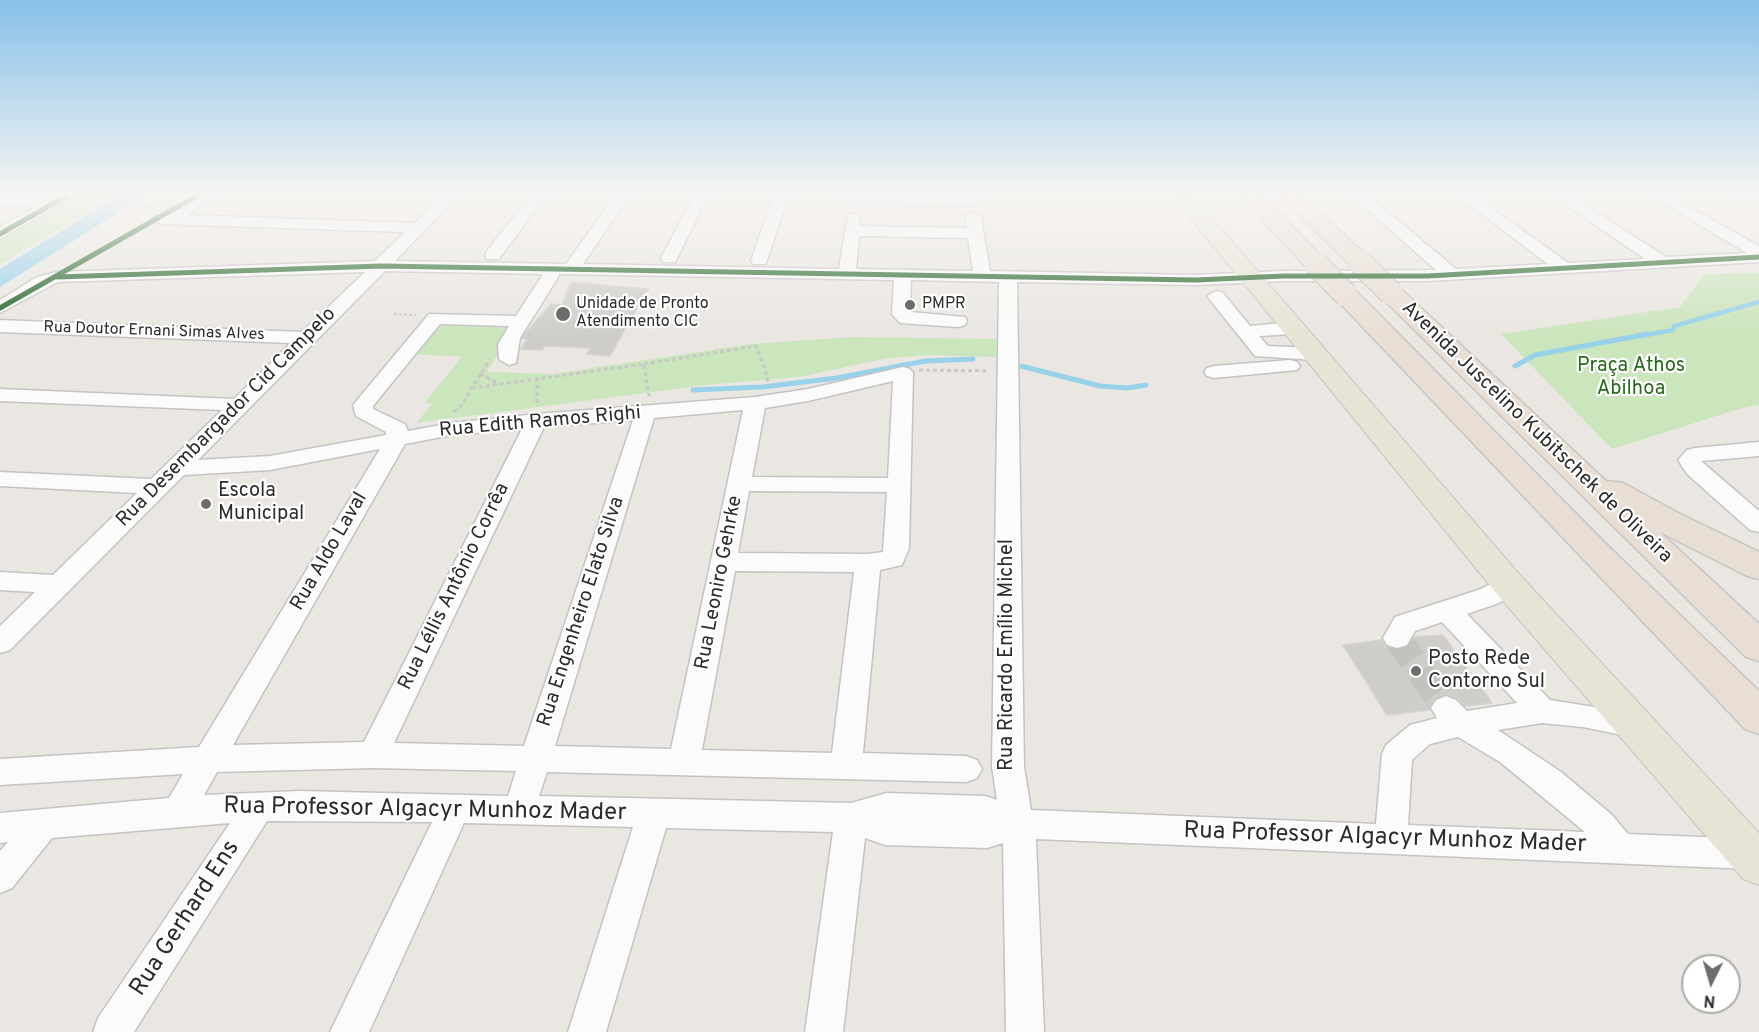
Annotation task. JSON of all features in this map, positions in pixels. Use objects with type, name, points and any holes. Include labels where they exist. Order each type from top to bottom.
[{"type":"highway","points":[[1295,242],[1593,550],[1759,717]]},
{"type":"highway","name":"Avenida Juscelino Kubitschek de Oliveira","points":[[1338,242],[1759,647]]},
{"type":"highway","points":[[1567,464],[1668,522],[1759,567]]},
{"type":"main road","points":[[1221,242],[1508,584],[1754,859]]},
{"type":"street","name":"Rua Desembargador Cid Campelo","points":[[0,643],[405,242]]},
{"type":"street","points":[[493,255],[503,242]]},
{"type":"street","points":[[500,358],[511,338],[587,242]]},
{"type":"street","points":[[669,258],[677,242]]},
{"type":"street","points":[[759,260],[765,242]]},
{"type":"street","points":[[848,268],[851,242]]},
{"type":"street","points":[[977,242],[981,270]]},
{"type":"street","points":[[1414,242],[1452,274]]},
{"type":"street","points":[[1528,242],[1564,268]]},
{"type":"street","points":[[1631,242],[1663,263]]},
{"type":"street","points":[[1737,242],[1759,255]]},
{"type":"street","points":[[0,308],[43,281],[57,277],[493,255],[569,265],[669,258],[759,260],[903,275],[981,270],[1101,267],[1134,279]]},
{"type":"street","points":[[387,260],[569,265],[981,270],[1008,277],[1251,279],[1283,276],[1452,274],[1663,263],[1759,255]]},
{"type":"street","points":[[903,275],[901,314],[907,319],[931,322],[958,321]]},
{"type":"street","name":"Rua Ricardo Emílio Michel","points":[[1008,277],[1008,767],[1019,824],[1025,1032]]},
{"type":"street","points":[[1216,297],[1262,352],[1318,359]]},
{"type":"street","points":[[396,441],[397,429],[367,415],[361,409],[435,318],[515,321]]},
{"type":"street","name":"Rua Doutor Ernani Simas Alves","points":[[0,326],[308,338]]},
{"type":"street","points":[[1244,332],[1293,328]]},
{"type":"street","points":[[1215,372],[1318,359]]},
{"type":"street","points":[[724,562],[868,562],[892,559],[896,553],[903,373]]},
{"type":"street","name":"Rua Edith Ramos Righi","points":[[177,468],[270,463],[452,429],[537,420],[645,414],[755,404],[808,395],[903,373]]},
{"type":"street","points":[[0,395],[240,405]]},
{"type":"street","name":"Rua Leoniro Gehrke","points":[[684,762],[755,404]]},
{"type":"street","name":"Rua Engenheiro Elato Silva","points":[[519,810],[645,414]]},
{"type":"street","name":"Rua Léllis Antônio Corrêa","points":[[373,755],[537,420]]},
{"type":"street","name":"Rua Aldo Laval","points":[[178,811],[396,441]]},
{"type":"street","points":[[1759,450],[1695,455],[1689,460],[1695,469],[1759,524]]},
{"type":"street","points":[[0,479],[158,487]]},
{"type":"street","points":[[739,484],[900,485]]},
{"type":"street","points":[[846,766],[868,562]]},
{"type":"street","points":[[0,581],[59,585]]},
{"type":"street","points":[[1397,638],[1405,624],[1490,596],[1508,584]]},
{"type":"street","points":[[1448,611],[1542,711]]},
{"type":"street","points":[[1386,839],[1393,822],[1397,754],[1422,734],[1454,716],[1542,711],[1583,715],[1632,724]]},
{"type":"street","points":[[1454,716],[1511,753],[1550,782],[1600,825],[1620,849]]},
{"type":"street","points":[[0,772],[208,759],[373,755],[966,769]]},
{"type":"street","name":"Rua Professor Algacyr Munhoz Mader","points":[[0,828],[45,822],[259,806],[455,808],[851,818],[885,830],[987,833],[1019,824],[1620,849],[1754,859]]},
{"type":"street","name":"Rua Gerhard Ens","points":[[112,1032],[259,806]]},
{"type":"street","points":[[348,1032],[455,808]]},
{"type":"street","points":[[587,1032],[654,813]]},
{"type":"street","points":[[824,1032],[851,818]]},
{"type":"street","points":[[0,877],[45,822]]},
{"type":"path","points":[[472,387],[644,364],[756,346],[767,375]]},
{"type":"path","points":[[446,414],[459,410],[480,374],[500,358]]},
{"type":"path","points":[[644,364],[650,390],[645,414]]},
{"type":"path","points":[[903,373],[933,369],[1008,372]]},
{"type":"path","points":[[480,374],[489,380],[506,382]]},
{"type":"path","points":[[537,378],[537,420]]},
{"type":"green space","points":[[0,242],[37,242],[0,264]]},
{"type":"green space","name":"Praça Athos Abilhoa","points":[[1759,273],[1759,405],[1742,408],[1612,449],[1501,334],[1680,307],[1704,274]]},
{"type":"green space","points":[[439,322],[515,325],[487,372],[553,374],[751,344],[854,337],[996,339],[996,357],[928,355],[889,358],[799,377],[706,385],[416,423],[432,404],[425,402],[462,357],[412,354]]},
{"type":"water","points":[[43,242],[71,242],[0,287],[0,269]]},
{"type":"building","name":"Unidade de Pronto Atendimento CIC","points":[[571,282],[648,289],[610,356],[587,354],[591,348],[545,346],[542,350],[521,349],[527,339],[522,338],[551,304],[562,305]]},
{"type":"building","points":[[1443,635],[1492,703],[1465,706],[1457,698],[1445,694],[1434,699],[1430,710],[1387,715],[1343,645],[1382,640],[1386,647],[1398,650],[1408,647],[1414,637]]},
{"type":"waterway","points":[[1640,336],[1673,330],[1674,326],[1759,302]]},
{"type":"waterway","points":[[1515,366],[1535,355],[1648,334]]},
{"type":"waterway","points":[[693,390],[762,387],[837,378],[925,361],[973,359]]},
{"type":"waterway","points":[[1021,366],[1100,386],[1127,388],[1146,385]]},
{"type":"tunnel","points":[[1397,638],[1446,708]]},
{"type":"cycle path","points":[[0,308],[35,286],[57,277],[117,242]]},
{"type":"cycle path","points":[[57,277],[381,266],[1196,280],[1283,276],[1428,276],[1759,257]]},
{"type":"place","name":"PMPR","points":[[910,305]]},
{"type":"place","name":"Unidade de Pronto Atendimento CIC","points":[[563,314]]},
{"type":"place","name":"Escola Municipal","points":[[206,504]]},
{"type":"place","name":"Posto Rede Contorno Sul","points":[[1416,671]]}]
